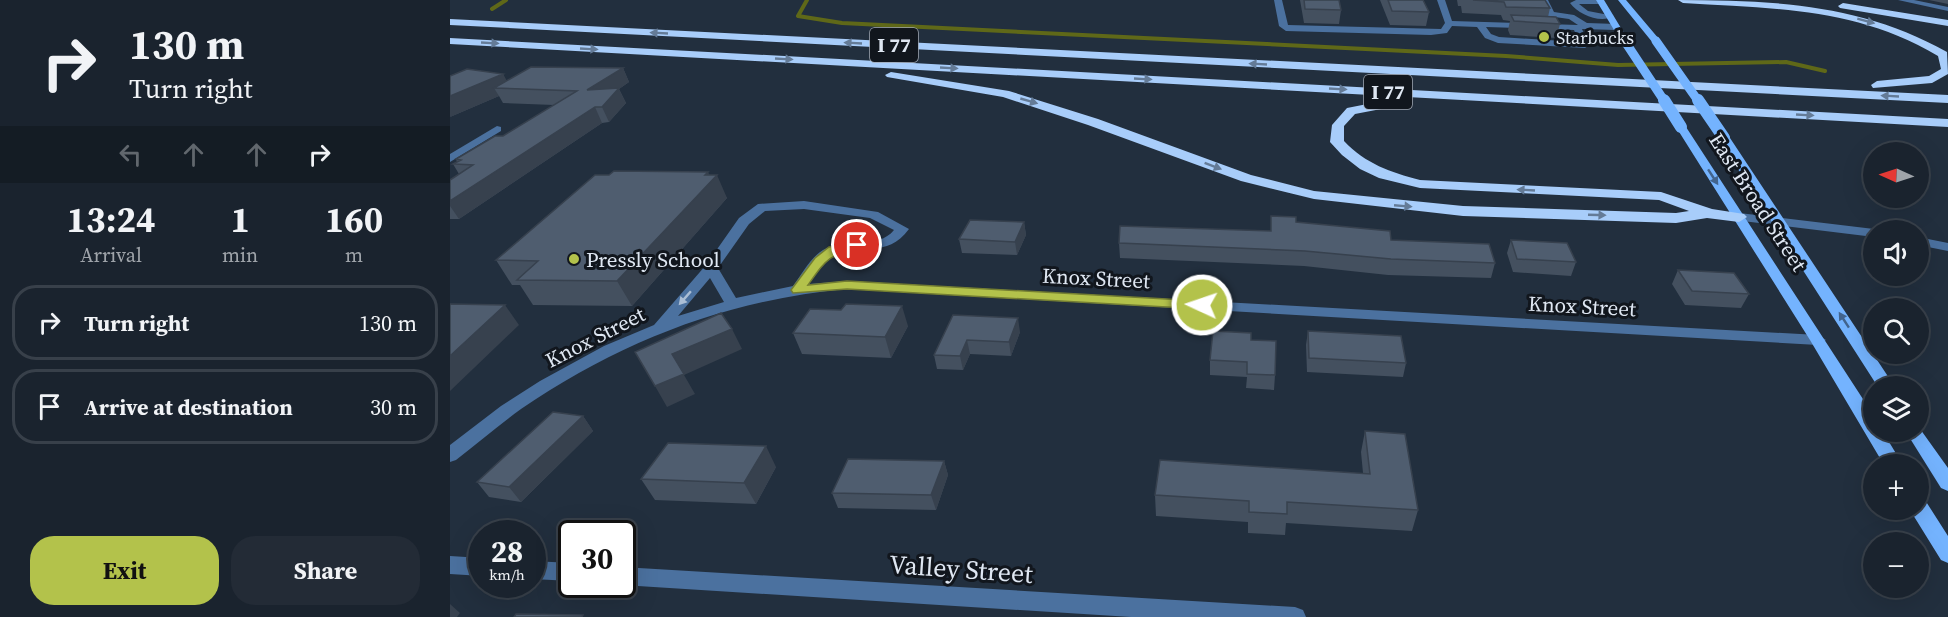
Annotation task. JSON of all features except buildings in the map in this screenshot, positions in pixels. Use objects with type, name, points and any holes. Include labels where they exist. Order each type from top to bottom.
[{"type":"highway","points":[[1337,68],[1866,85],[1932,79],[1947,69],[1943,54],[1928,44],[1861,20],[1788,8],[1683,0]]},
{"type":"highway","points":[[1783,0],[1858,7],[1948,23]]},
{"type":"highway","name":"I 77","points":[[450,22],[1948,99]]},
{"type":"highway","name":"I 77","points":[[450,41],[1948,123]]},
{"type":"highway","points":[[827,62],[1005,94],[1093,122],[1246,178],[1314,195],[1463,211],[1676,218],[1707,213]]},
{"type":"highway","points":[[1739,217],[1707,213],[1661,196],[1420,184],[1382,174],[1352,159],[1337,142],[1338,125],[1351,111],[1409,100],[1778,114]]},
{"type":"main road","name":"East Broad Street","points":[[1622,0],[1656,41],[1724,138],[1880,376]]},
{"type":"main road","name":"East Broad Street","points":[[1601,1],[1626,44],[1818,340],[1863,414]]},
{"type":"main road","points":[[1921,442],[1948,483]]},
{"type":"main road","points":[[1927,520],[1948,554]]},
{"type":"street","points":[[1278,0],[1283,26],[1286,28],[1431,32],[1444,31],[1449,23]]},
{"type":"street","points":[[1441,0],[1449,23]]},
{"type":"street","points":[[1480,24],[1488,36],[1498,40],[1585,45],[1581,27],[1570,16],[1551,14],[1544,0]]},
{"type":"street","points":[[1902,0],[1948,9]]},
{"type":"street","points":[[1601,1],[1574,3],[1578,10],[1585,14],[1610,16]]},
{"type":"street","points":[[1449,23],[1616,27]]},
{"type":"street","points":[[450,159],[497,129]]},
{"type":"street","points":[[660,327],[711,268],[744,221],[762,207],[804,205],[873,214],[902,229],[897,238],[883,245],[857,245],[833,250],[819,261],[797,290]]},
{"type":"street","points":[[1739,217],[1863,232]]},
{"type":"street","points":[[1929,243],[1948,247]]},
{"type":"street","points":[[711,268],[732,303]]},
{"type":"street","name":"Knox Street","points":[[450,455],[514,405],[582,363],[660,327],[732,303],[797,290],[847,285],[1818,340]]},
{"type":"street","points":[[450,565],[468,566]]},
{"type":"street","name":"Valley Street","points":[[636,577],[1295,617]]},
{"type":"waterway","points":[[492,9],[506,0]]},
{"type":"waterway","points":[[807,0],[798,16],[842,23],[1506,56],[1618,65],[1786,62],[1825,71]]},
{"type":"place","name":"Starbucks","points":[[1544,37]]},
{"type":"place","name":"Pressly School","points":[[574,259]]},
{"type":"route","points":[[857,245],[833,250],[819,261],[797,290],[847,285],[1202,305]]}]
